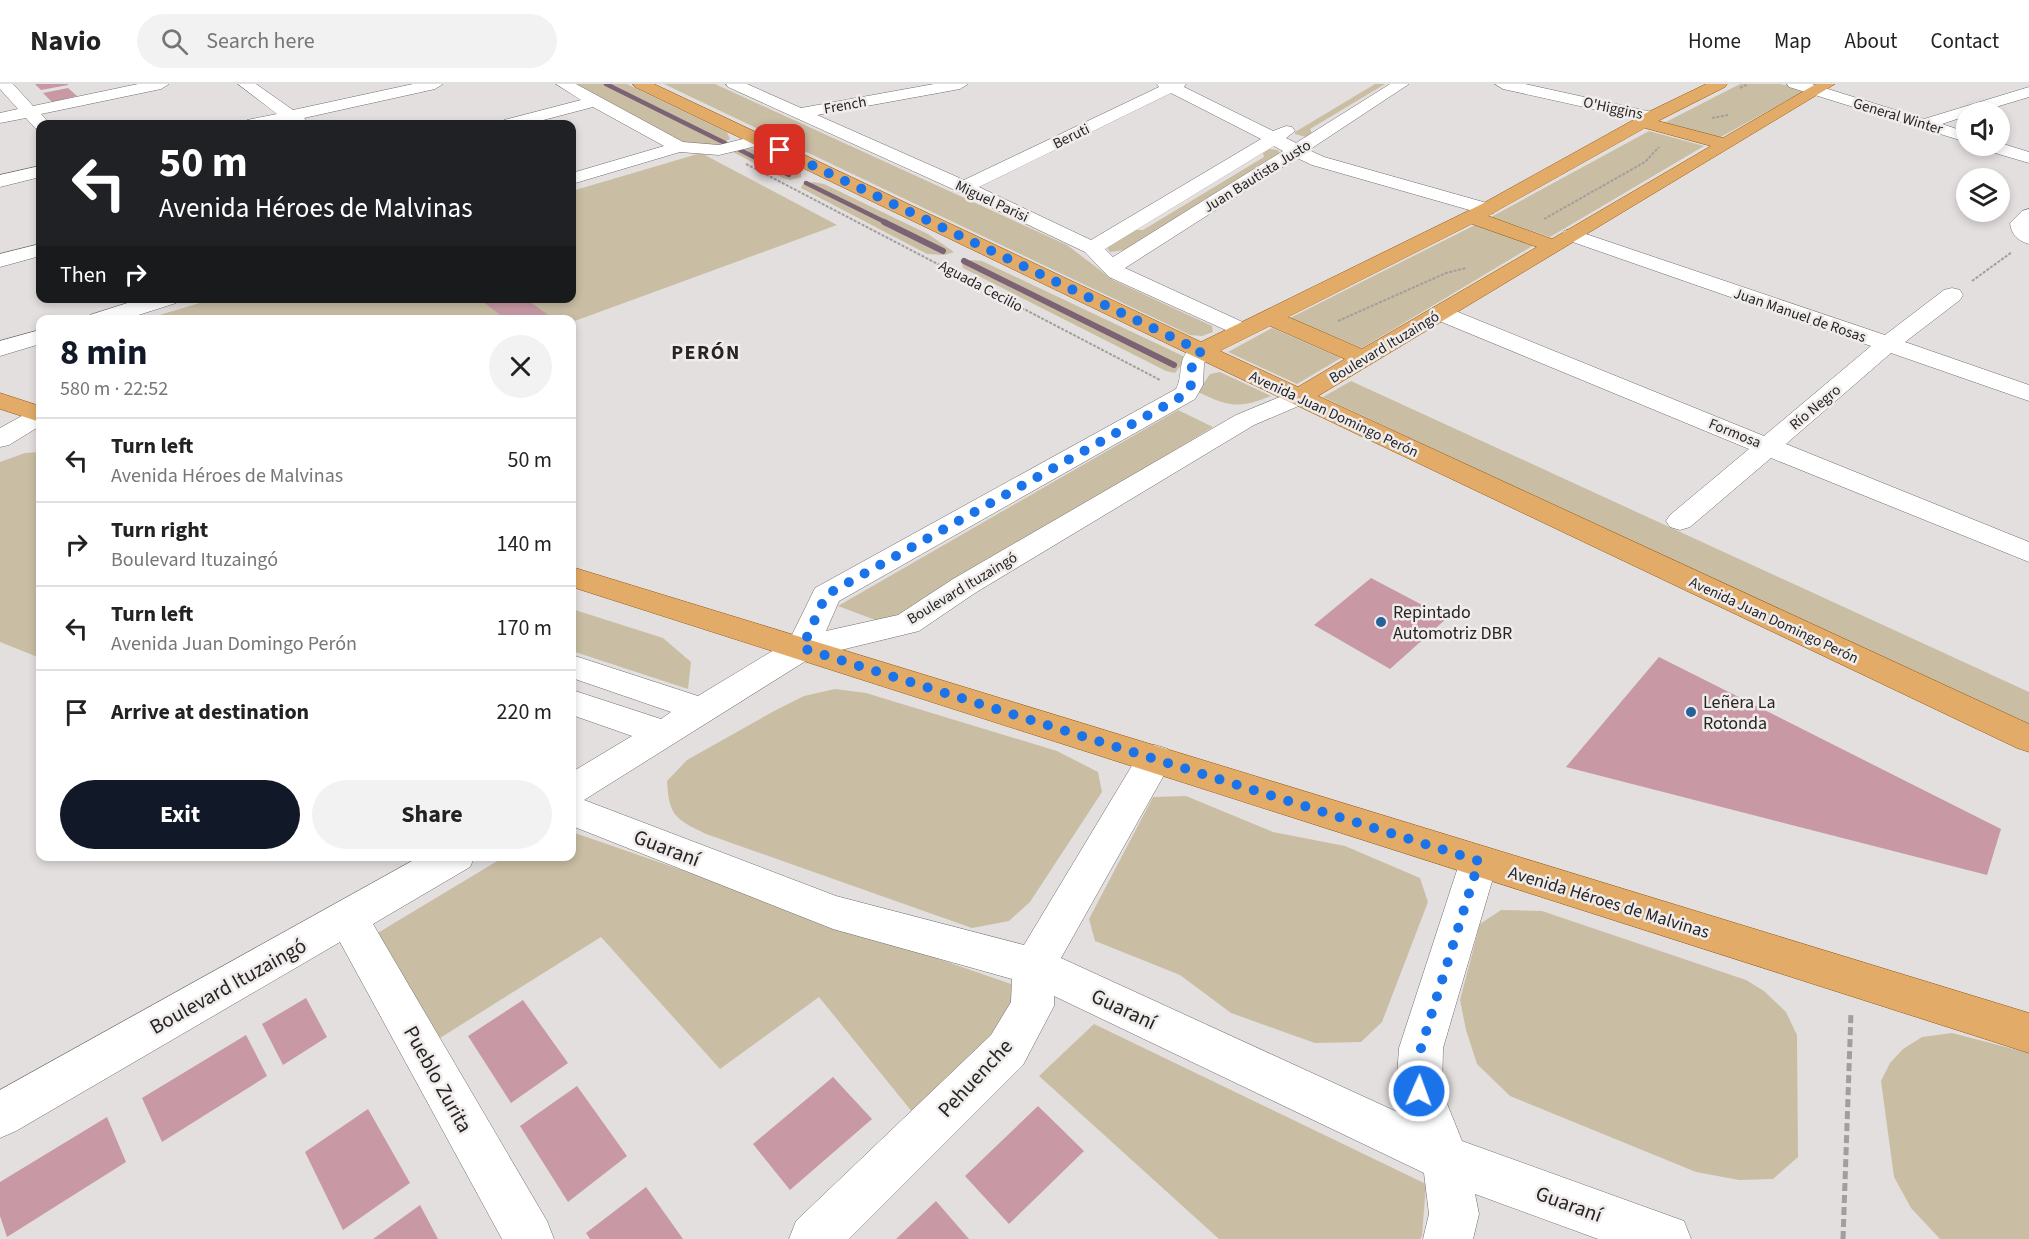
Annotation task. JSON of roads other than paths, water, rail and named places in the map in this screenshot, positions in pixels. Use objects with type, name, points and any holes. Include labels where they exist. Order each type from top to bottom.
[{"type":"main road","name":"Avenida Juan Domingo Perón","points":[[641,84],[1201,351],[2029,739]]},
{"type":"main road","points":[[1201,351],[1479,213],[1648,119],[1719,84]]},
{"type":"main road","name":"Boulevard Ituzaingó","points":[[1299,397],[1822,87]]},
{"type":"main road","points":[[1648,119],[1678,132],[1725,144]]},
{"type":"main road","points":[[1479,213],[1530,238],[1562,240]]},
{"type":"main road","points":[[1268,316],[1364,359]]},
{"type":"main road","points":[[0,401],[36,414]]},
{"type":"main road","name":"Avenida Héroes de Malvinas","points":[[576,578],[2029,1033]]},
{"type":"street","points":[[4,84],[37,120]]},
{"type":"street","points":[[0,118],[161,84]]},
{"type":"street","points":[[246,84],[296,120],[435,84]]},
{"type":"street","points":[[564,84],[678,147]]},
{"type":"street","name":"Miguel Parisi","points":[[734,84],[964,187],[1092,248],[1117,272],[1241,330]]},
{"type":"street","name":"French","points":[[801,113],[960,84]]},
{"type":"street","name":"Juan Bautista Justo","points":[[1112,267],[1401,84]]},
{"type":"street","name":"O'Higgins","points":[[1503,84],[1648,119]]},
{"type":"street","name":"General Winter","points":[[1795,84],[1822,87],[1956,134]]},
{"type":"street","points":[[1171,85],[1318,162],[1479,213]]},
{"type":"street","name":"Beruti","points":[[964,187],[1171,85]]},
{"type":"street","points":[[1924,124],[2029,92]]},
{"type":"street","points":[[525,120],[596,101]]},
{"type":"street","name":"Juan Bautista Justo","points":[[1092,248],[1299,123]]},
{"type":"street","points":[[576,177],[678,147],[719,150],[759,140]]},
{"type":"street","points":[[2010,152],[2029,158]]},
{"type":"street","points":[[0,181],[36,173]]},
{"type":"street","points":[[2024,242],[2020,223],[2029,215]]},
{"type":"street","name":"Juan Manuel de Rosas","points":[[1562,240],[2029,393]]},
{"type":"street","points":[[0,261],[36,251]]},
{"type":"street","name":"Río Negro","points":[[1680,521],[1887,345],[1952,295]]},
{"type":"street","points":[[114,315],[152,303]]},
{"type":"street","name":"Formosa","points":[[1440,313],[2029,553]]},
{"type":"street","points":[[0,349],[36,338]]},
{"type":"street","points":[[802,648],[826,595],[1186,394],[1191,385],[1192,363],[1201,351]]},
{"type":"street","name":"Boulevard Ituzaingó","points":[[579,777],[664,733],[802,648],[908,623],[964,586],[1235,426],[1299,397]]},
{"type":"street","points":[[0,439],[36,417]]},
{"type":"street","points":[[576,667],[703,710]]},
{"type":"street","points":[[576,703],[664,733]]},
{"type":"street","name":"Pehuenche","points":[[814,1239],[1007,1050],[1032,1006],[1034,966],[1155,759]]},
{"type":"street","name":"Guaraní","points":[[576,813],[833,912],[1034,966],[1446,1159],[1666,1239]]},
{"type":"street","name":"Boulevard Ituzaingó","points":[[0,1115],[447,861]]},
{"type":"street","points":[[1448,1239],[1454,1214],[1446,1159],[1419,1091],[1421,1048],[1479,861]]},
{"type":"street","name":"Pueblo Zurita","points":[[348,918],[529,1239]]},
{"type":"waterway","points":[[606,84],[725,143]]},
{"type":"waterway","points":[[740,150],[789,175]]},
{"type":"waterway","points":[[806,183],[887,223]]},
{"type":"waterway","points":[[884,222],[943,251]]},
{"type":"waterway","points":[[964,261],[1174,365]]},
{"type":"place","name":"Repintado Automotriz DBR","points":[[1381,622]]},
{"type":"place","name":"Leñera La Rotonda","points":[[1691,712]]},
{"type":"district","name":"PERÓN","points":[[706,352]]}]
